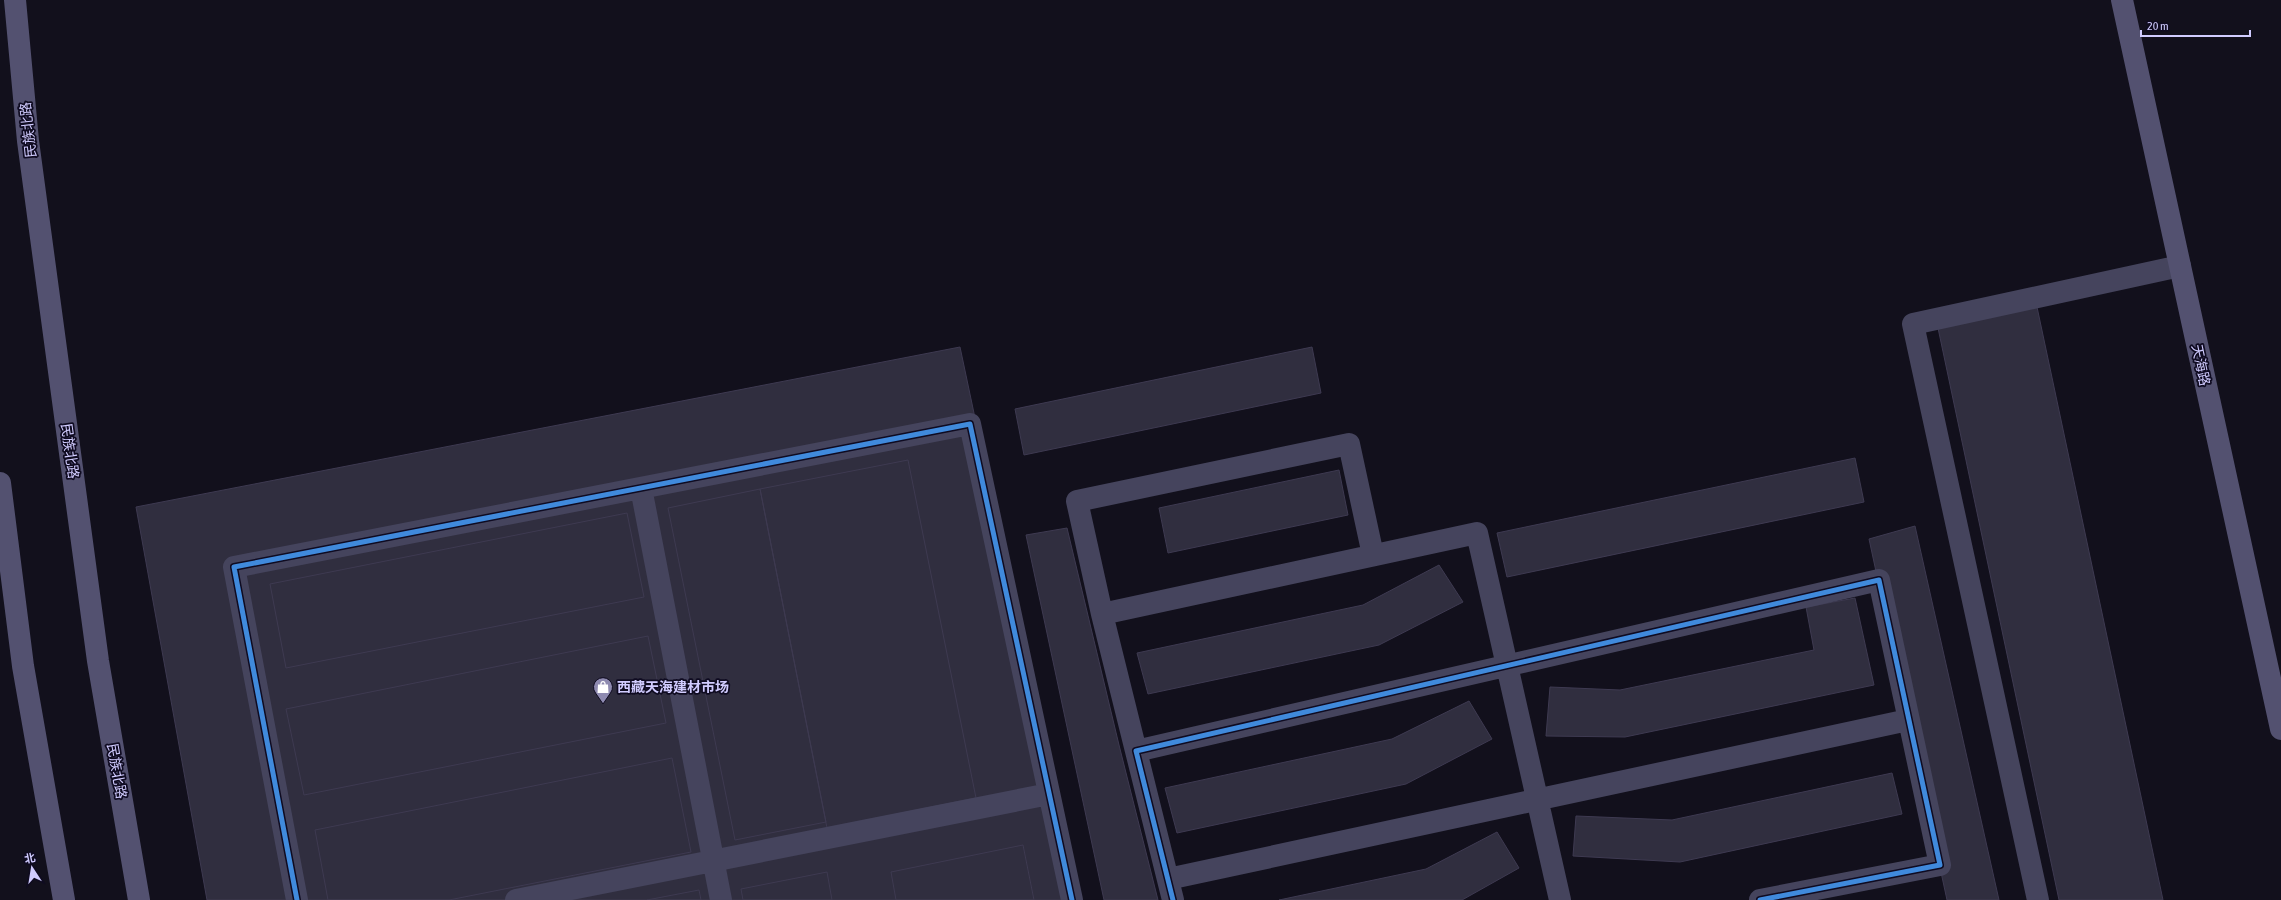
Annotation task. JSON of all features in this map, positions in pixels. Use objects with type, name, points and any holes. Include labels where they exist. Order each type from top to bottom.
[{"type":"main road","name":"民族北路","points":[[15,0],[28,141],[97,653],[139,900]]},
{"type":"main road","name":"天海路","points":[[2122,0],[2281,730]]},
{"type":"main road","points":[[0,484],[23,666],[64,900]]},
{"type":"street","points":[[2038,900],[1913,324],[2180,266]]},
{"type":"street","points":[[297,900],[234,567],[970,424],[1072,900]]},
{"type":"street","points":[[1373,555],[1349,444],[1077,501],[1102,614],[1170,890],[1538,800],[1908,720]]},
{"type":"street","points":[[641,488],[721,900]]},
{"type":"street","points":[[1102,614],[1478,533],[1506,664],[1560,900]]},
{"type":"street","points":[[1136,751],[1506,664],[1879,580],[1940,865],[1760,900]]},
{"type":"street","points":[[516,900],[1049,794]]},
{"type":"building","points":[[2037,307],[2163,900],[2059,900],[1938,328]]},
{"type":"building","name":"西藏天海建材市场","points":[[960,347],[1077,900],[207,900],[136,507]]},
{"type":"building","points":[[1312,347],[1321,393],[1024,455],[1015,409]]},
{"type":"building","points":[[1855,458],[1864,502],[1507,577],[1497,533]]},
{"type":"building","points":[[908,460],[976,798],[827,828],[760,489]]},
{"type":"building","points":[[1339,470],[1348,515],[1168,553],[1159,508]]},
{"type":"building","points":[[760,489],[826,822],[735,840],[668,508]]},
{"type":"building","points":[[627,513],[644,597],[286,668],[270,584]]},
{"type":"building","points":[[1915,526],[1999,900],[1947,900],[1869,539]]},
{"type":"building","points":[[1067,528],[1158,900],[1104,900],[1026,535]]},
{"type":"building","points":[[1439,565],[1463,602],[1379,645],[1148,694],[1137,653],[1363,605]]},
{"type":"building","points":[[1855,598],[1874,685],[1625,737],[1546,736],[1550,687],[1620,690],[1814,650],[1806,607]]},
{"type":"building","points":[[648,636],[666,723],[304,795],[286,709]]},
{"type":"building","points":[[1469,701],[1492,739],[1406,784],[1177,833],[1165,788],[1392,739]]},
{"type":"building","points":[[672,758],[691,852],[449,900],[328,900],[315,830]]},
{"type":"building","points":[[1892,773],[1902,814],[1680,862],[1573,856],[1576,816],[1672,820]]},
{"type":"building","points":[[1497,832],[1519,868],[1462,900],[1279,900],[1426,869]]},
{"type":"building","points":[[1023,845],[1034,900],[896,900],[891,872]]},
{"type":"building","points":[[827,872],[832,900],[743,900],[741,889]]},
{"type":"building","points":[[699,890],[701,900],[647,900]]},
{"type":"cycle path","points":[[297,900],[234,567],[970,424],[1072,900]]},
{"type":"cycle path","points":[[1173,900],[1136,751],[1879,580],[1940,865],[1760,900]]},
{"type":"place","name":"西藏天海建材市场","points":[[603,704]]}]
